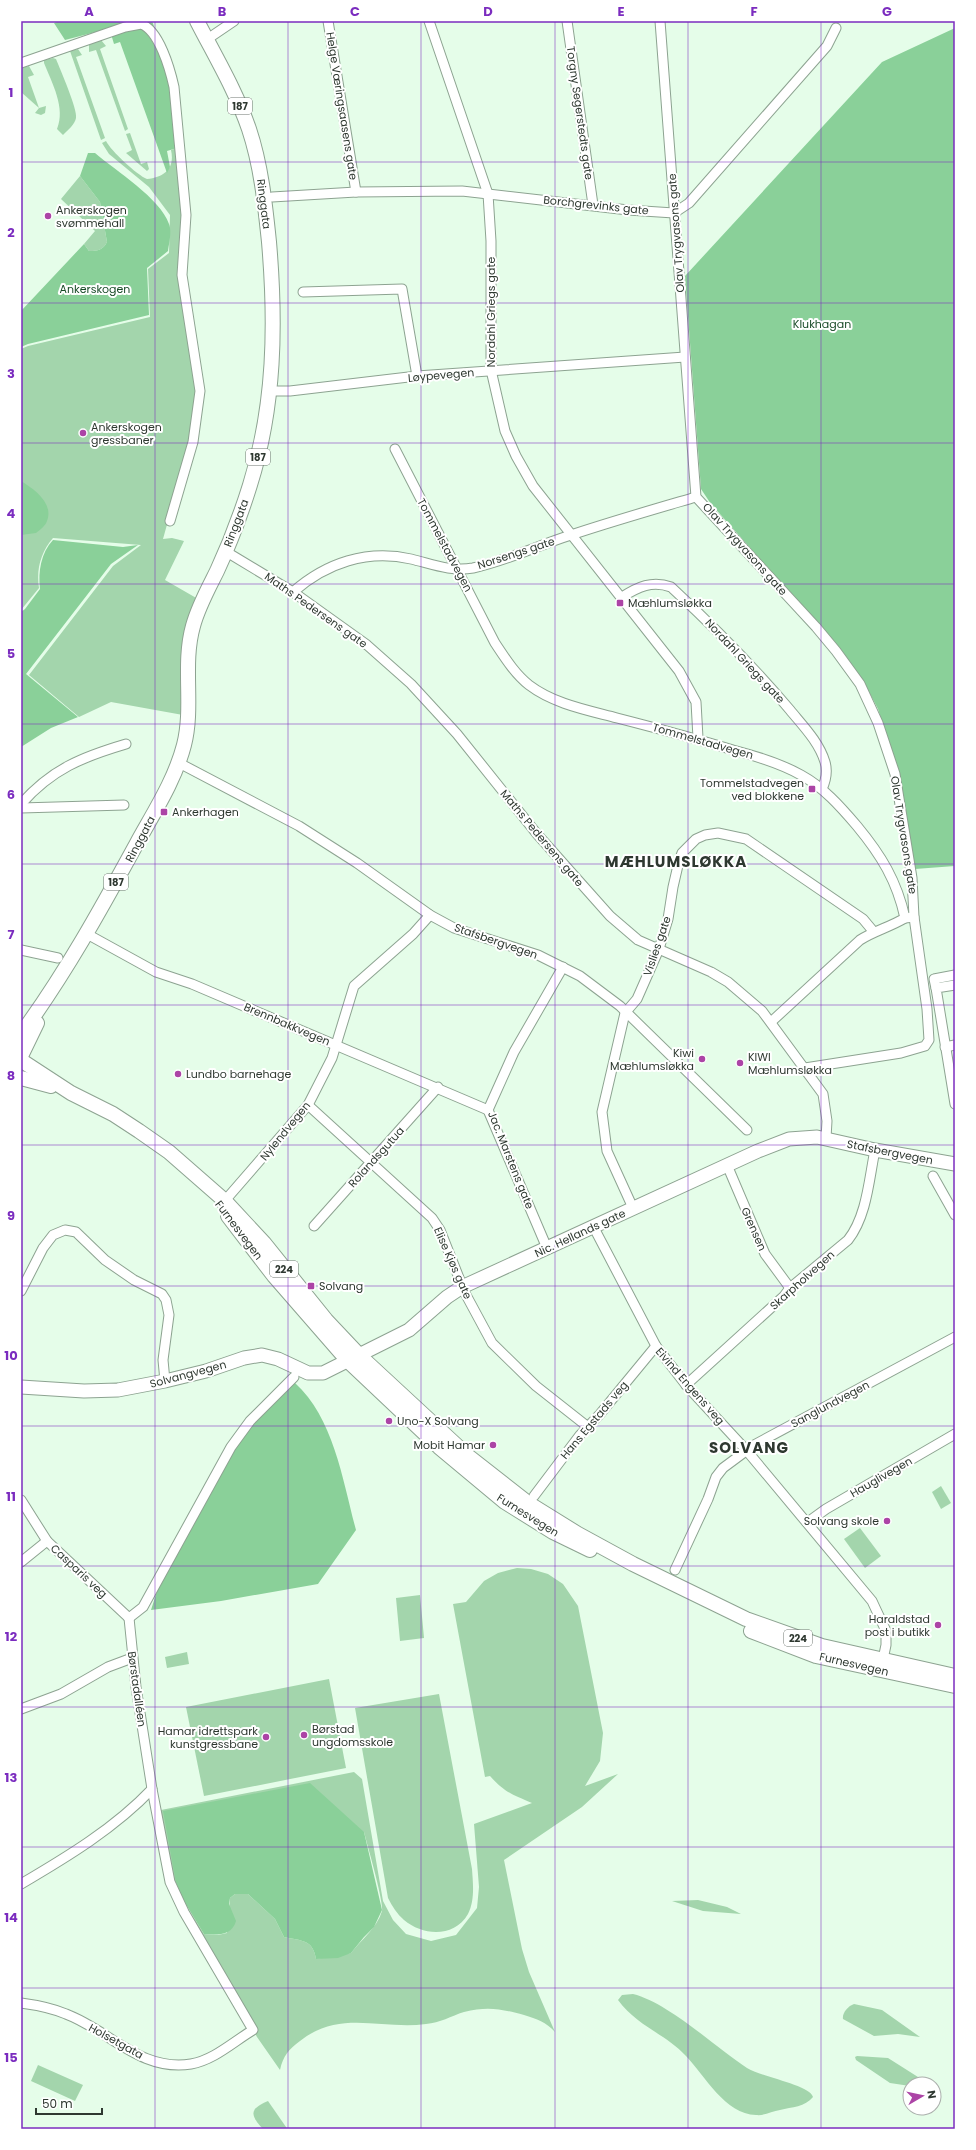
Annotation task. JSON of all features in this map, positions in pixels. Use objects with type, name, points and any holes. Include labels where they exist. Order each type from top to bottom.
[{"type":"main road","name":"Ringgata","points":[[21,1034],[47,998],[87,934],[157,807],[178,763],[187,733],[190,635],[194,622],[239,519],[256,466],[270,391],[273,316],[265,205],[260,169],[242,111],[197,21]]},
{"type":"main road","name":"Ringgata","points":[[21,1061],[47,998]]},
{"type":"main road","name":"Furnesvegen","points":[[21,1061],[71,1093],[113,1114],[168,1152],[206,1186],[223,1204],[274,1276],[439,1447],[487,1489],[540,1525],[744,1628],[786,1646],[816,1656],[955,1676]]},
{"type":"main road","name":"Furnesvegen","points":[[21,1078],[71,1093]]},
{"type":"main road","name":"Nic. Hellands gate","points":[[354,1358],[409,1330],[453,1292],[462,1287],[727,1165],[790,1139],[809,1136],[826,1138]]},
{"type":"main road","name":"Stafsbergvegen","points":[[826,1138],[875,1150],[955,1164]]},
{"type":"main road","name":"Solvangvegen","points":[[21,1387],[98,1391],[118,1390],[165,1381],[254,1356],[274,1357],[301,1370],[317,1374],[354,1358]]},
{"type":"main road","name":"Furnesvegen","points":[[882,1666],[955,1686]]},
{"type":"street","points":[[206,40],[234,21]]},
{"type":"street","name":"Helge Væringsaasens gate","points":[[328,21],[356,192]]},
{"type":"street","name":"Nordahl Griegs gate","points":[[429,21],[488,194],[491,241],[491,370],[505,431],[516,456],[533,486],[622,597],[690,688],[696,702],[698,716],[698,738]]},
{"type":"street","name":"Torgny Segerstedts gate","points":[[567,21],[593,205]]},
{"type":"street","name":"Olav Trygvasons gate","points":[[660,21],[696,497],[816,627],[836,650],[860,684],[878,723],[895,774],[912,878],[914,917],[927,1009],[929,1040],[925,1046],[901,1053],[805,1068]]},
{"type":"street","points":[[21,63],[125,27],[141,24],[151,29],[170,69],[174,87],[186,209],[182,275],[200,391],[193,442],[170,521]]},
{"type":"street","points":[[674,213],[689,203],[827,46],[836,28]]},
{"type":"street","name":"Borchgrevinks gate","points":[[272,197],[356,192],[462,191],[628,210],[674,213]]},
{"type":"street","points":[[303,292],[402,289],[417,376]]},
{"type":"street","name":"Løypevegen","points":[[270,391],[278,392],[339,386],[417,376],[685,357]]},
{"type":"street","name":"Tommelstadvegen","points":[[395,449],[456,570],[495,643],[513,669],[530,685],[564,703],[698,738],[777,763],[801,775],[822,789],[842,809],[866,837],[896,884],[905,918]]},
{"type":"street","name":"Norsengs gate","points":[[293,592],[308,578],[336,563],[363,557],[387,556],[409,559],[456,570],[473,568],[571,535],[696,497]]},
{"type":"street","name":"Maths Pedersens gate","points":[[225,551],[293,592],[367,645],[411,684],[457,734],[537,834],[610,916],[638,940],[728,982],[745,995],[771,1022],[823,1094],[826,1102],[828,1121],[826,1138]]},
{"type":"street","name":"Nordahl Griegs gate","points":[[622,597],[643,585],[662,584],[671,587],[718,631],[772,688],[811,735],[825,762],[826,780],[822,789]]},
{"type":"street","points":[[21,804],[36,787],[69,764],[90,755],[126,744]]},
{"type":"street","name":"Stafsbergvegen","points":[[178,763],[299,826],[358,863],[430,915],[454,928],[538,955],[563,967],[593,986],[620,1006],[625,1013],[675,1058],[746,1130]]},
{"type":"street","points":[[21,808],[113,804],[124,805]]},
{"type":"street","name":"Vislies gate","points":[[633,1208],[607,1151],[602,1112],[625,1013],[636,999],[659,949],[668,919],[678,860],[682,853],[696,839],[705,835],[718,833],[732,834],[746,839],[863,919],[873,932]]},
{"type":"street","name":"Nylendvegen","points":[[223,1204],[308,1105],[337,1044],[354,986],[413,934],[430,915]]},
{"type":"street","points":[[771,1022],[838,958],[860,940],[873,932],[892,926],[905,918],[914,917]]},
{"type":"street","name":"Brennbakkvegen","points":[[87,934],[156,972],[192,984],[337,1044],[488,1110]]},
{"type":"street","points":[[21,950],[58,958]]},
{"type":"street","name":"Jac. Marstens gate","points":[[547,1248],[488,1110],[514,1052],[563,967]]},
{"type":"street","points":[[955,975],[934,979],[955,1104]]},
{"type":"street","points":[[936,988],[955,985]]},
{"type":"street","points":[[945,1047],[955,1046]]},
{"type":"street","name":"Rolandsgutua","points":[[314,1226],[438,1087]]},
{"type":"street","name":"Elise Kjøs gate","points":[[308,1105],[370,1164],[432,1218],[440,1230],[462,1287],[492,1343],[536,1386],[588,1427]]},
{"type":"street","name":"Skarpholvegen","points":[[686,1385],[784,1296],[790,1288],[814,1270],[853,1233],[860,1218],[875,1150]]},
{"type":"street","name":"Grensen","points":[[727,1165],[765,1254],[790,1288]]},
{"type":"street","points":[[933,1176],[955,1215]]},
{"type":"street","name":"Eivind Engens veg","points":[[593,1226],[656,1346],[686,1385],[747,1451],[808,1522],[872,1602],[886,1631],[882,1666]]},
{"type":"street","points":[[21,1291],[43,1248],[53,1235],[65,1230],[76,1232],[105,1260],[134,1280],[162,1294],[166,1300],[169,1315],[163,1360],[165,1381]]},
{"type":"street","name":"Sanglundvegen","points":[[675,1570],[708,1499],[716,1477],[723,1468],[754,1445],[955,1336]]},
{"type":"street","name":"Hans Egstads veg","points":[[534,1496],[588,1427],[656,1346]]},
{"type":"street","points":[[129,1618],[143,1607],[231,1447],[250,1422],[294,1377]]},
{"type":"street","name":"Hauglivegen","points":[[808,1522],[826,1509],[955,1434]]},
{"type":"street","name":"Casparis veg","points":[[21,1500],[47,1541],[129,1618]]},
{"type":"street","points":[[21,1562],[47,1541]]},
{"type":"street","name":"Børstadalléen","points":[[129,1618],[132,1658],[165,1862],[176,1896],[253,2030]]},
{"type":"street","points":[[21,1708],[54,1697],[108,1666],[132,1658]]},
{"type":"street","points":[[21,1884],[84,1845],[123,1815],[152,1789]]},
{"type":"street","name":"Holsetgata","points":[[21,2003],[66,2014],[136,2055],[170,2065],[192,2064],[208,2058],[253,2030]]},
{"type":"green space","points":[[60,21],[152,21],[155,29],[144,22],[134,22],[65,40],[54,23]]},
{"type":"green space","points":[[140,26],[151,39],[159,53],[169,83],[172,99],[177,148],[167,151],[170,167],[167,173],[120,42],[114,44],[111,34]]},
{"type":"green space","name":"Klukhagan","points":[[955,28],[955,866],[915,869],[900,778],[878,709],[865,684],[840,648],[711,504],[701,489],[685,276],[882,62]]},
{"type":"green space","points":[[101,40],[106,46],[100,49],[128,129],[125,131],[96,50],[89,52],[89,44]]},
{"type":"green space","points":[[78,49],[82,55],[76,57],[105,138],[101,140],[70,51]]},
{"type":"green space","points":[[53,58],[56,59],[61,71],[72,98],[76,114],[76,118],[71,127],[63,135],[57,129],[60,113],[59,104],[44,63],[44,60]]},
{"type":"green space","points":[[29,66],[34,75],[28,77],[39,108],[21,92],[21,68]]},
{"type":"green space","points":[[46,106],[45,113],[41,115],[35,113],[39,108]]},
{"type":"green space","points":[[130,133],[141,164],[147,162],[149,169],[147,171],[126,153],[132,150],[126,134]]},
{"type":"green space","name":"Ankerskogen","points":[[106,141],[113,151],[137,173],[147,179],[164,174],[170,167],[172,156],[171,150],[177,148],[183,208],[181,252],[197,389],[191,438],[163,539],[172,538],[184,541],[165,580],[198,599],[183,715],[111,702],[79,717],[29,675],[113,566],[141,545],[53,538],[45,549],[40,561],[38,574],[39,588],[21,610],[21,349],[28,346],[150,317],[148,269],[169,253],[170,215],[149,187],[109,154],[102,143]]},
{"type":"green space","name":"Ankerskogen","points":[[88,153],[95,153],[147,195],[157,204],[169,224],[170,234],[168,251],[147,268],[149,315],[28,344],[21,347],[21,311],[84,244],[89,251],[95,251],[100,250],[107,242],[100,202],[80,176]]},
{"type":"green space","points":[[80,176],[100,202],[107,242],[104,247],[98,250],[89,251],[84,244],[95,231],[61,199]]},
{"type":"green space","points":[[21,481],[42,497],[48,508],[46,523],[36,533],[21,535]]},
{"type":"green space","points":[[53,540],[123,547],[138,545],[111,564],[26,674],[78,717],[51,728],[21,747],[21,612],[40,589],[41,563],[43,556]]},
{"type":"green space","points":[[295,1383],[308,1397],[328,1432],[341,1472],[356,1530],[318,1584],[221,1601],[151,1610],[158,1588],[231,1454],[256,1421]]},
{"type":"green space","points":[[941,1486],[951,1503],[941,1509],[932,1492]]},
{"type":"green space","points":[[860,1528],[881,1556],[865,1568],[844,1539]]},
{"type":"green space","points":[[517,1568],[531,1569],[548,1574],[563,1584],[578,1606],[603,1733],[600,1761],[585,1786],[618,1774],[582,1807],[504,1860],[522,1949],[529,1972],[555,2032],[541,2021],[524,2015],[494,2009],[473,2010],[441,2021],[426,2024],[393,2025],[346,2023],[315,2031],[300,2041],[287,2053],[280,2070],[257,2037],[190,1911],[204,1934],[218,1935],[227,1933],[230,1898],[235,1894],[248,1894],[275,1919],[284,1937],[301,1940],[309,1944],[316,1959],[351,1953],[373,1928],[382,1911],[378,1885],[364,1832],[176,1883],[179,1891],[175,1883],[161,1810],[354,1772],[362,1779],[383,1901],[393,1920],[406,1934],[431,1941],[456,1935],[477,1908],[479,1887],[474,1824],[532,1803],[509,1792],[500,1786],[490,1776],[485,1777],[453,1604],[466,1602],[484,1581],[498,1573]]},
{"type":"green space","points":[[420,1595],[424,1638],[400,1641],[396,1598]]},
{"type":"green space","points":[[187,1652],[189,1664],[167,1668],[165,1657]]},
{"type":"green space","name":"Hamar idrettspark kunstgressbane","points":[[329,1679],[346,1768],[204,1796],[186,1707]]},
{"type":"green space","points":[[439,1694],[472,1869],[473,1892],[470,1909],[462,1922],[447,1931],[438,1932],[420,1929],[404,1920],[393,1907],[388,1898],[355,1708]]},
{"type":"green space","points":[[310,1783],[364,1832],[382,1910],[374,1927],[351,1953],[338,1958],[316,1959],[309,1944],[301,1940],[284,1937],[275,1919],[248,1894],[235,1894],[230,1898],[229,1904],[236,1921],[231,1930],[223,1934],[204,1934],[182,1898],[176,1883],[163,1811]]},
{"type":"green space","points":[[698,1900],[727,1907],[741,1914],[703,1911],[672,1901]]},
{"type":"green space","points":[[633,1994],[662,2006],[692,2026],[747,2068],[794,2085],[810,2093],[813,2097],[802,2105],[762,2115],[745,2113],[735,2108],[716,2093],[678,2048],[634,2017],[618,2000],[622,1995]]},
{"type":"green space","points":[[854,2004],[882,2010],[920,2037],[898,2034],[874,2036],[843,2019],[843,2014],[850,2006]]},
{"type":"green space","points":[[855,2057],[888,2058],[916,2076],[902,2076],[902,2085],[890,2083],[856,2060]]},
{"type":"green space","points":[[38,2065],[83,2085],[75,2101],[31,2081]]},
{"type":"green space","points":[[268,2101],[287,2129],[263,2129],[256,2120],[254,2116],[255,2110],[257,2107]]},
{"type":"place","name":"Ankerskogen svømmehall","points":[[48,216]]},
{"type":"place","name":"Ankerskogen gressbaner","points":[[83,433]]},
{"type":"place","name":"Mæhlumsløkka","points":[[620,603]]},
{"type":"place","name":"Tommelstadvegen ved blokkene","points":[[812,789]]},
{"type":"place","name":"Ankerhagen","points":[[164,812]]},
{"type":"place","name":"Kiwi Mæhlumsløkka","points":[[702,1059]]},
{"type":"place","name":"KIWI Mæhlumsløkka","points":[[740,1063]]},
{"type":"place","name":"Lundbo barnehage","points":[[178,1074]]},
{"type":"place","name":"Solvang","points":[[311,1286]]},
{"type":"place","name":"Uno-X Solvang","points":[[389,1421]]},
{"type":"place","name":"Mobit Hamar","points":[[493,1445]]},
{"type":"place","name":"Solvang skole","points":[[887,1521]]},
{"type":"place","name":"Haraldstad post i butikk","points":[[938,1625]]},
{"type":"place","name":"Børstad ungdomsskole","points":[[304,1735]]},
{"type":"place","name":"Hamar idrettspark kunstgressbane","points":[[266,1737]]},
{"type":"district","name":"MÆHLUMSLØKKA","points":[[676,862]]},
{"type":"district","name":"SOLVANG","points":[[749,1448]]}]
